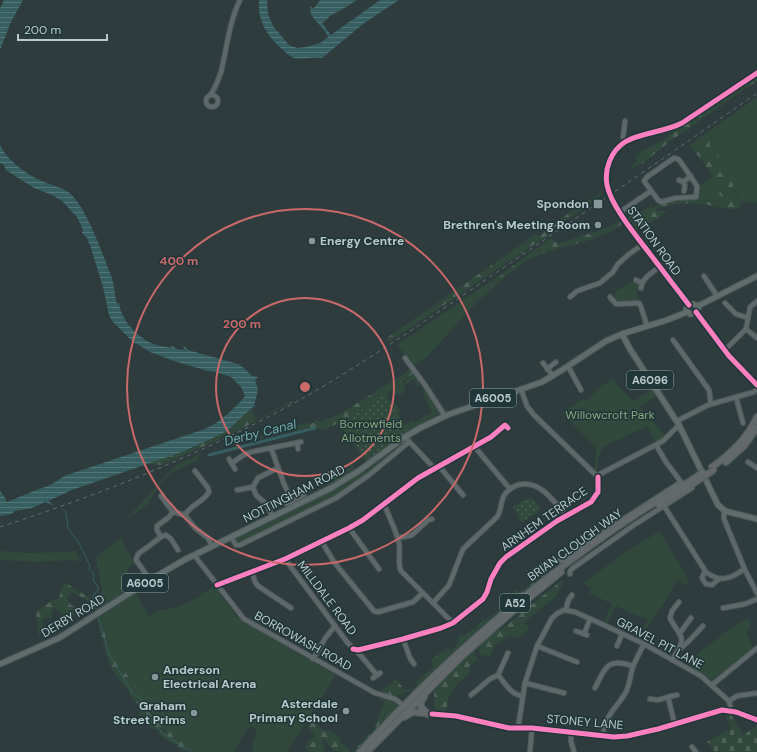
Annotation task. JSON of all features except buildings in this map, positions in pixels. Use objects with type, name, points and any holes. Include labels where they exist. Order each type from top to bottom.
[{"type":"highway","name":"BRIAN CLOUGH WAY","points":[[713,469],[739,445],[757,417]]},
{"type":"highway","name":"BRIAN CLOUGH WAY","points":[[367,752],[430,686],[485,634],[546,584],[628,524],[728,460],[740,450],[757,428]]},
{"type":"highway","name":"BRIAN CLOUGH WAY","points":[[360,752],[424,684],[482,631],[533,589],[624,522],[693,483]]},
{"type":"highway","points":[[430,686],[421,704],[422,708],[430,714]]},
{"type":"highway","points":[[382,737],[409,714],[415,712],[430,714]]},
{"type":"main road","points":[[698,306],[693,304],[689,305],[686,309],[687,312],[692,314],[696,312],[698,306],[757,276]]},
{"type":"main road","name":"NOTTINGHAM ROAD","points":[[194,555],[319,494],[346,479],[365,467],[405,437],[444,416],[495,397],[542,382],[606,341],[687,312]]},
{"type":"main road","name":"A6096","points":[[622,334],[630,349],[678,423],[717,503],[724,510]]},
{"type":"main road","points":[[724,510],[757,519]]},
{"type":"main road","name":"DERBY ROAD","points":[[0,664],[59,638],[150,580],[194,555]]},
{"type":"street","points":[[216,87],[219,101],[215,106],[211,107],[207,105],[206,100],[216,87],[225,58],[235,12],[240,0]]},
{"type":"street","points":[[625,122],[625,142],[675,127],[757,73]]},
{"type":"street","points":[[211,94],[217,96]]},
{"type":"street","name":"STATION ROAD","points":[[625,142],[618,148],[609,162],[607,175],[608,187],[611,196],[642,244],[689,305]]},
{"type":"street","points":[[674,158],[680,161],[697,186],[696,198],[676,198],[661,202],[651,191],[644,182],[645,179],[674,158]]},
{"type":"street","points":[[684,191],[685,185],[681,181],[691,176]]},
{"type":"street","points":[[620,212],[651,191]]},
{"type":"street","points":[[570,297],[577,291],[600,283],[613,272],[626,256],[642,244]]},
{"type":"street","points":[[641,288],[645,278],[660,267]]},
{"type":"street","points":[[704,276],[717,296]]},
{"type":"street","points":[[636,280],[642,283]]},
{"type":"street","points":[[610,297],[616,304],[639,303],[647,326]]},
{"type":"street","points":[[724,351],[746,329],[751,306],[757,301]]},
{"type":"street","points":[[725,303],[736,314],[748,318]]},
{"type":"street","points":[[696,312],[724,351],[757,385]]},
{"type":"street","points":[[746,329],[757,338]]},
{"type":"street","points":[[673,340],[709,390],[711,404]]},
{"type":"street","points":[[405,358],[425,385],[444,416]]},
{"type":"street","points":[[547,369],[556,362]]},
{"type":"street","points":[[543,363],[553,376]]},
{"type":"street","points":[[568,366],[581,390]]},
{"type":"street","points":[[521,389],[527,406],[534,415],[598,477],[607,470],[665,440],[678,423],[711,404],[757,390]]},
{"type":"street","points":[[736,397],[743,423]]},
{"type":"street","points":[[217,585],[285,559],[349,528],[363,520],[418,478],[491,437],[505,425],[508,428]]},
{"type":"street","points":[[405,437],[434,468]]},
{"type":"street","points":[[232,464],[245,454],[299,442],[298,449]]},
{"type":"street","name":"NOTTINGHAM ROAD","points":[[231,537],[236,544],[240,545],[336,498],[369,475],[409,442]]},
{"type":"street","points":[[656,445],[680,482]]},
{"type":"street","points":[[474,446],[510,489]]},
{"type":"street","points":[[271,448],[292,501]]},
{"type":"street","points":[[229,459],[235,469]]},
{"type":"street","points":[[750,463],[757,468]]},
{"type":"street","points":[[439,466],[463,495]]},
{"type":"street","points":[[243,495],[239,490],[253,487],[258,478],[278,468]]},
{"type":"street","points":[[185,515],[188,509],[207,496],[209,492],[208,488],[196,471]]},
{"type":"street","name":"ARNHEM TERRACE","points":[[353,649],[358,650],[403,639],[436,630],[453,623],[483,599],[491,579],[506,557],[547,528],[591,502],[599,489],[598,477]]},
{"type":"street","points":[[531,574],[550,561],[564,561],[619,522],[685,479]]},
{"type":"street","points":[[570,574],[570,571],[573,568],[590,555],[634,524],[664,506],[693,483]]},
{"type":"street","points":[[433,603],[449,585],[463,549],[497,518],[503,499],[510,489],[519,484],[535,485],[543,490],[567,516]]},
{"type":"street","points":[[253,487],[256,495],[266,504],[273,517]]},
{"type":"street","points":[[287,504],[304,495]]},
{"type":"street","points":[[161,496],[173,512],[185,515],[195,528],[208,538],[212,546]]},
{"type":"street","points":[[166,502],[170,499]]},
{"type":"street","points":[[384,504],[400,546],[400,569],[453,623]]},
{"type":"street","points":[[664,506],[704,571],[714,578],[719,579],[729,577],[744,569]]},
{"type":"street","points":[[724,510],[724,519],[744,569],[757,593]]},
{"type":"street","points":[[161,537],[157,530],[157,526],[173,512]]},
{"type":"street","points":[[398,538],[412,535],[428,520],[432,519]]},
{"type":"street","points":[[349,528],[379,570]]},
{"type":"street","points":[[150,580],[137,563],[136,556],[161,537],[166,535],[178,550]]},
{"type":"street","points":[[322,542],[334,562],[374,611],[378,612],[413,602],[423,593]]},
{"type":"street","name":"BORROWASH ROAD","points":[[194,555],[244,619],[375,693],[396,699],[403,705]]},
{"type":"street","name":"MILLDALE ROAD","points":[[285,559],[353,649],[377,675]]},
{"type":"street","points":[[252,571],[257,585],[291,608]]},
{"type":"street","points":[[704,571],[702,578],[703,582],[713,584],[719,579]]},
{"type":"street","points":[[518,728],[525,683],[537,646],[552,618],[560,611],[566,610],[568,601],[572,595]]},
{"type":"street","points":[[725,608],[745,604],[757,599]]},
{"type":"street","points":[[672,660],[682,641],[680,633],[670,618],[672,611],[679,602]]},
{"type":"street","name":"GRAVEL PIT LANE","points":[[566,610],[590,619],[644,644],[701,676],[729,701]]},
{"type":"street","points":[[680,633],[691,618]]},
{"type":"street","points":[[576,631],[585,634],[590,619]]},
{"type":"street","points":[[313,659],[326,637],[335,626]]},
{"type":"street","points":[[679,649],[689,641],[702,626]]},
{"type":"street","points":[[617,646],[622,634]]},
{"type":"street","points":[[403,639],[410,658],[414,664]]},
{"type":"street","points":[[603,736],[604,728],[611,712],[619,704],[626,691],[633,666],[644,644]]},
{"type":"street","points":[[537,646],[577,662]]},
{"type":"street","points":[[362,657],[365,648]]},
{"type":"street","points":[[712,685],[757,648]]},
{"type":"street","points":[[471,695],[490,679],[498,675],[508,653]]},
{"type":"street","points":[[595,688],[608,665],[623,663],[633,666]]},
{"type":"street","points":[[498,675],[513,693],[517,696],[522,696]]},
{"type":"street","points":[[525,683],[564,693]]},
{"type":"street","points":[[731,710],[729,701],[737,696],[757,690]]},
{"type":"street","points":[[650,699],[658,700],[677,695]]},
{"type":"street","points":[[668,697],[675,725]]},
{"type":"street","name":"STONEY LANE","points":[[430,714],[456,716],[498,726],[532,728],[603,736],[627,736],[675,725],[717,711],[731,710],[757,720]]},
{"type":"street","points":[[530,752],[532,728]]},
{"type":"street","points":[[571,733],[571,741],[574,752]]},
{"type":"street","points":[[692,747],[696,752]]},
{"type":"green space","points":[[757,74],[757,81],[673,139],[643,163],[632,168],[631,166],[637,162],[635,158],[642,150],[658,143]]},
{"type":"green space","points":[[757,97],[757,203],[742,202],[739,209],[741,202],[730,176],[725,172],[724,163],[709,145],[718,125]]},
{"type":"green space","points":[[718,125],[709,145],[724,163],[725,172],[735,182],[733,186],[741,202],[739,209],[727,209],[695,204],[682,204],[656,208],[656,211],[667,211],[659,218],[635,230],[628,218],[650,207],[681,200],[723,201],[704,163],[689,145]]},
{"type":"green space","points":[[713,177],[724,201],[698,200],[699,187]]},
{"type":"green space","points":[[601,192],[602,194],[590,204],[549,232],[550,234],[389,342],[387,338],[536,234],[538,237],[569,213]]},
{"type":"green space","points":[[619,221],[622,224],[597,238],[539,255],[522,263],[477,302],[503,273],[551,238],[555,242],[557,241],[558,244],[606,228]]},
{"type":"green space","points":[[503,273],[436,347],[424,359],[414,366],[397,345]]},
{"type":"green space","points":[[632,281],[640,285],[637,292],[638,301],[616,302],[613,299],[615,296],[614,293]]},
{"type":"green space","points":[[410,368],[414,373],[392,389],[347,418],[323,430],[314,427],[265,436],[260,439],[260,437],[300,424],[314,423],[315,420],[321,422],[338,415],[404,374]]},
{"type":"green space","points":[[415,373],[421,381],[418,383],[421,386],[416,387],[415,385],[417,384],[414,380],[404,385],[406,389],[403,390],[404,392],[400,395],[398,393],[395,395],[393,391],[387,395]]},
{"type":"green space","name":"Willowcroft Park","points":[[612,379],[633,401],[652,389],[657,396],[640,407],[666,436],[656,442],[647,426],[603,447],[599,456],[597,470],[594,470],[597,448],[562,413],[583,399],[586,401],[596,392],[595,391]]},
{"type":"green space","points":[[424,390],[440,414],[406,432],[391,403],[394,401],[400,411],[398,413],[405,425],[413,420],[415,422],[432,412],[422,391]]},
{"type":"green space","name":"Borrowfield Allotments","points":[[386,394],[407,432],[366,461],[338,424]]},
{"type":"green space","points":[[292,401],[293,402],[227,436],[162,465],[149,464],[150,462],[208,441],[230,429],[252,409],[256,420]]},
{"type":"green space","points":[[404,441],[404,444],[360,481],[333,498],[240,544],[237,544],[234,539],[256,530],[261,525],[320,496],[350,479],[391,452]]},
{"type":"green space","points":[[200,454],[197,460],[168,475],[159,485],[148,504],[126,520],[166,475],[178,464]]},
{"type":"green space","points":[[350,463],[355,468],[354,471],[335,484],[320,491],[318,490],[334,481],[331,476],[350,468]]},
{"type":"green space","points":[[527,498],[532,499],[541,509],[523,522],[520,521],[515,510],[512,508]]},
{"type":"green space","points":[[660,531],[686,576],[689,586],[677,580],[670,594],[639,639],[638,638],[648,620],[616,606],[607,624],[604,622],[612,604],[589,593],[592,589],[583,583],[627,551]]},
{"type":"green space","points":[[121,538],[134,563],[127,569],[136,586],[100,609],[97,602],[102,589],[96,557]]},
{"type":"green space","points":[[75,550],[82,562],[73,560],[37,562],[0,560],[0,551],[27,553],[69,552]]},
{"type":"green space","points":[[552,569],[554,571],[520,596],[477,632],[471,640],[470,639],[454,653],[454,655],[438,668],[419,688],[395,696],[381,695],[381,691],[396,679],[403,690],[409,690],[415,687],[418,680],[433,667],[431,660],[447,648],[451,651],[457,644],[460,634],[464,636],[466,633],[476,628],[477,625],[498,611],[515,596],[514,589],[520,592]]},
{"type":"green space","points":[[562,580],[563,585],[555,597],[524,623],[521,622],[512,628],[514,633],[494,646],[490,656],[481,655],[478,648],[474,652],[476,658],[481,661],[476,660],[469,667],[471,672],[450,694],[446,713],[435,711],[434,690],[444,678],[493,631],[502,629]]},
{"type":"green space","points":[[64,582],[97,602],[100,609],[95,613],[88,601],[72,592],[67,599],[71,605],[79,609],[70,619],[55,608],[51,612],[52,617],[49,619],[46,617],[42,621],[44,631],[39,634],[36,612],[51,601],[59,598]]},
{"type":"green space","points":[[214,586],[237,617],[336,675],[287,752],[254,752],[252,747],[257,730],[251,725],[233,752],[200,752],[157,724],[113,655],[100,617],[136,593],[149,616],[157,611],[177,607],[195,599]]},
{"type":"green space","points":[[99,618],[110,646],[121,666],[164,729],[162,733],[168,729],[184,742],[185,741],[203,752],[182,751],[178,746],[159,734],[159,731],[152,729],[144,722],[143,716],[138,715],[140,708],[137,703],[133,701],[129,692],[116,676],[111,667],[97,619]]},
{"type":"green space","points":[[747,618],[751,624],[747,632],[754,648],[712,681],[689,667],[699,653],[724,633]]},
{"type":"green space","points":[[521,622],[528,626],[528,631],[519,638],[510,636],[513,633],[512,628]]},
{"type":"green space","points":[[381,698],[391,700],[397,704],[397,707],[377,730],[384,719],[386,712],[387,702]]},
{"type":"green space","points":[[381,698],[387,702],[383,721],[380,723],[377,730],[355,752],[352,752],[373,731],[384,702],[380,700]]},
{"type":"green space","points":[[725,713],[730,713],[743,735],[757,726],[757,752],[714,752],[707,742],[731,729]]},
{"type":"green space","points":[[312,721],[323,730],[332,732],[340,739],[341,743],[346,746],[350,752],[340,752],[334,750],[323,738],[322,742],[325,747],[322,752],[309,752],[304,747],[309,739],[314,738],[315,735],[309,730],[307,725]]},
{"type":"water","points":[[4,0],[23,0],[11,22],[0,50],[0,9]]},
{"type":"water","points":[[259,0],[267,0],[268,14],[273,26],[289,45],[297,48],[320,43],[328,37],[313,18],[310,10],[311,5],[312,9],[320,0],[357,0],[330,16],[322,23],[331,35],[380,0],[399,0],[363,24],[322,58],[315,57],[301,59],[294,58],[288,54],[272,39],[261,21]]},
{"type":"water","points":[[0,145],[8,157],[25,172],[44,182],[67,191],[81,207],[99,244],[112,278],[116,302],[119,303],[123,316],[136,333],[142,338],[156,345],[172,348],[170,345],[177,349],[185,350],[183,347],[184,346],[188,350],[238,364],[252,376],[258,377],[255,380],[258,390],[254,406],[256,407],[253,407],[227,431],[211,439],[182,452],[72,490],[48,501],[55,506],[45,502],[32,508],[15,511],[11,514],[0,516],[0,491],[7,502],[50,485],[67,475],[205,429],[216,423],[230,412],[245,396],[241,387],[231,377],[174,361],[150,352],[132,341],[112,321],[109,315],[103,287],[91,248],[87,238],[82,233],[83,230],[77,217],[62,201],[52,195],[34,188],[6,170],[4,165],[0,163]]},
{"type":"waterway","name":"Derby Canal","points":[[209,455],[315,428]]},
{"type":"waterway","points":[[63,509],[66,512],[68,528],[80,545],[90,566],[89,569],[92,571],[94,577],[93,580],[98,587],[98,591],[94,594],[92,603],[94,607]]},
{"type":"waterway","points":[[99,618],[109,654],[132,692],[141,699],[150,720],[161,732],[191,752]]},
{"type":"railway","points":[[0,527],[76,501],[151,472],[224,439],[296,402],[349,371],[426,320],[757,93]]},
{"type":"cycle path","points":[[689,305],[619,212],[609,193],[607,185],[606,179],[608,167],[612,155],[625,142],[637,136],[682,123],[757,73]]},
{"type":"cycle path","points":[[696,312],[729,356],[757,385]]},
{"type":"cycle path","points":[[217,585],[285,559],[349,528],[363,520],[418,478],[491,437],[505,425],[508,428]]},
{"type":"cycle path","points":[[353,649],[358,650],[403,639],[453,623],[483,599],[491,579],[500,563],[506,557],[557,521],[591,502],[598,492],[598,477]]},
{"type":"cycle path","points":[[432,714],[456,716],[509,728],[532,728],[614,737],[627,736],[658,729],[722,710],[736,712],[757,720]]},
{"type":"place","name":"Spondon","points":[[598,204]]},
{"type":"place","name":"Brethren's Meeting Room","points":[[598,225]]},
{"type":"place","name":"Energy Centre","points":[[312,241]]},
{"type":"place","name":"Anderson Electrical Arena","points":[[155,677]]},
{"type":"place","name":"Asterdale Primary School","points":[[346,711]]},
{"type":"place","name":"Graham Street Prims","points":[[194,713]]}]
